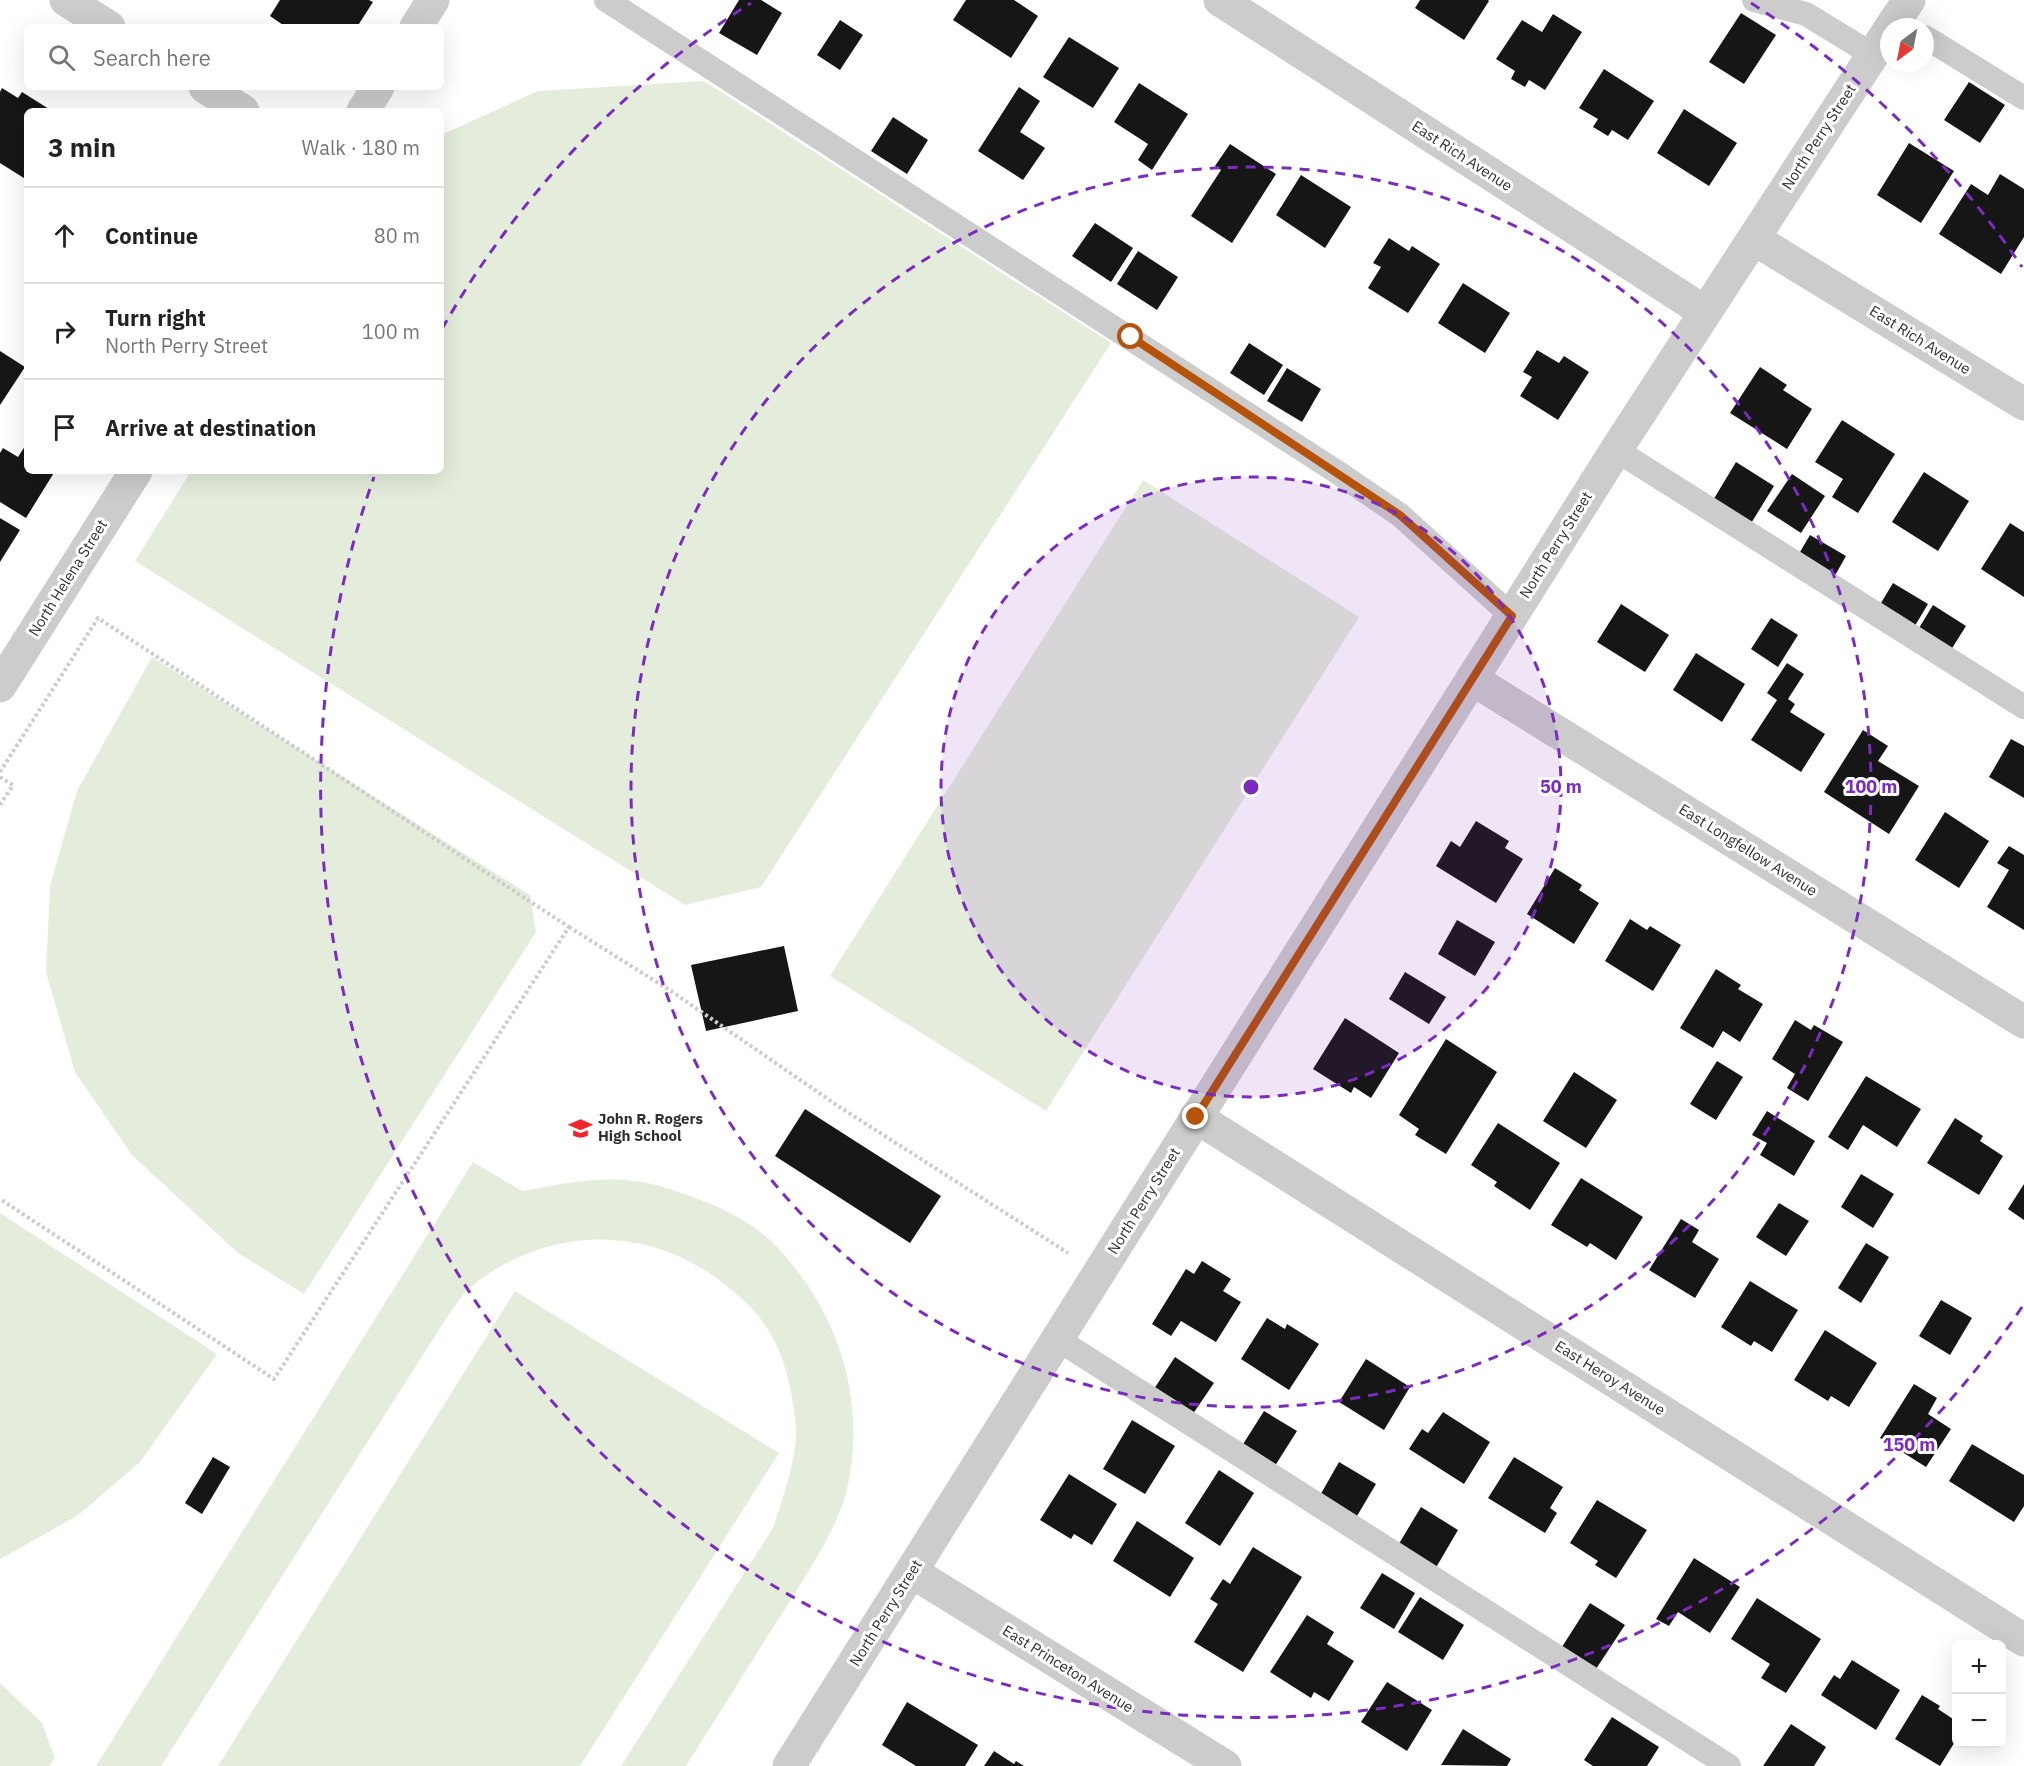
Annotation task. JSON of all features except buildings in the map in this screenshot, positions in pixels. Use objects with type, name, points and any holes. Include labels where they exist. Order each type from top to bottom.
[{"type":"street","points":[[66,0],[104,24]]},
{"type":"street","points":[[418,24],[433,0]]},
{"type":"street","name":"East Rich Avenue","points":[[1220,0],[1705,312]]},
{"type":"street","name":"North Perry Street","points":[[789,1766],[1616,450],[1880,47]]},
{"type":"street","points":[[210,90],[238,108]]},
{"type":"street","points":[[365,108],[376,90]]},
{"type":"street","name":"East Rich Avenue","points":[[1754,239],[2024,404]]},
{"type":"street","name":"North Helena Street","points":[[0,686],[134,474]]},
{"type":"street","name":"East Longfellow Avenue","points":[[1472,679],[2024,1022]]},
{"type":"street","name":"East Heroy Avenue","points":[[1196,1117],[2024,1640]]},
{"type":"street","name":"East Princeton Avenue","points":[[912,1572],[1225,1766]]},
{"type":"lane","points":[[606,0],[1337,472],[1400,515],[1512,616]]},
{"type":"lane","points":[[1754,0],[1806,14],[1880,24]]},
{"type":"lane","points":[[1934,43],[2024,98]]},
{"type":"lane","points":[[1616,450],[2024,707]]},
{"type":"lane","points":[[1057,1339],[1729,1766]]},
{"type":"path","points":[[0,772],[98,618],[569,927],[671,991],[838,1106],[1069,1253]]},
{"type":"path","points":[[0,777],[13,785],[0,806]]},
{"type":"path","points":[[0,1200],[274,1379],[569,927]]},
{"type":"green space","points":[[704,81],[1111,343],[761,887],[685,905],[135,561],[189,474],[444,474],[444,134],[538,91]]},
{"type":"green space","points":[[1143,480],[1359,617],[1046,1111],[830,976]]},
{"type":"green space","points":[[152,657],[530,895],[536,932],[304,1294],[238,1253],[132,1155],[75,1072],[46,972],[50,886],[77,791]]},
{"type":"green space","points":[[473,1162],[522,1191],[589,1180],[639,1181],[671,1189],[716,1206],[758,1230],[793,1266],[813,1294],[830,1324],[842,1356],[850,1390],[853,1424],[852,1458],[846,1493],[827,1539],[800,1585],[686,1766],[621,1766],[773,1528],[795,1451],[795,1415],[784,1365],[769,1331],[747,1303],[719,1280],[690,1261],[659,1249],[627,1241],[594,1240],[562,1243],[531,1252],[500,1266],[472,1286],[460,1298],[161,1766],[96,1766]]},
{"type":"green space","points":[[0,1213],[217,1354],[140,1462],[77,1516],[0,1559]]},
{"type":"green space","points":[[515,1291],[779,1453],[580,1766],[218,1766]]},
{"type":"green space","points":[[0,1683],[42,1723],[55,1758],[49,1766],[0,1766]]},
{"type":"place","name":"John R. Rogers High School","points":[[580,1128]]},
{"type":"route","points":[[1131,337],[1400,515],[1512,616],[1196,1117]]}]
